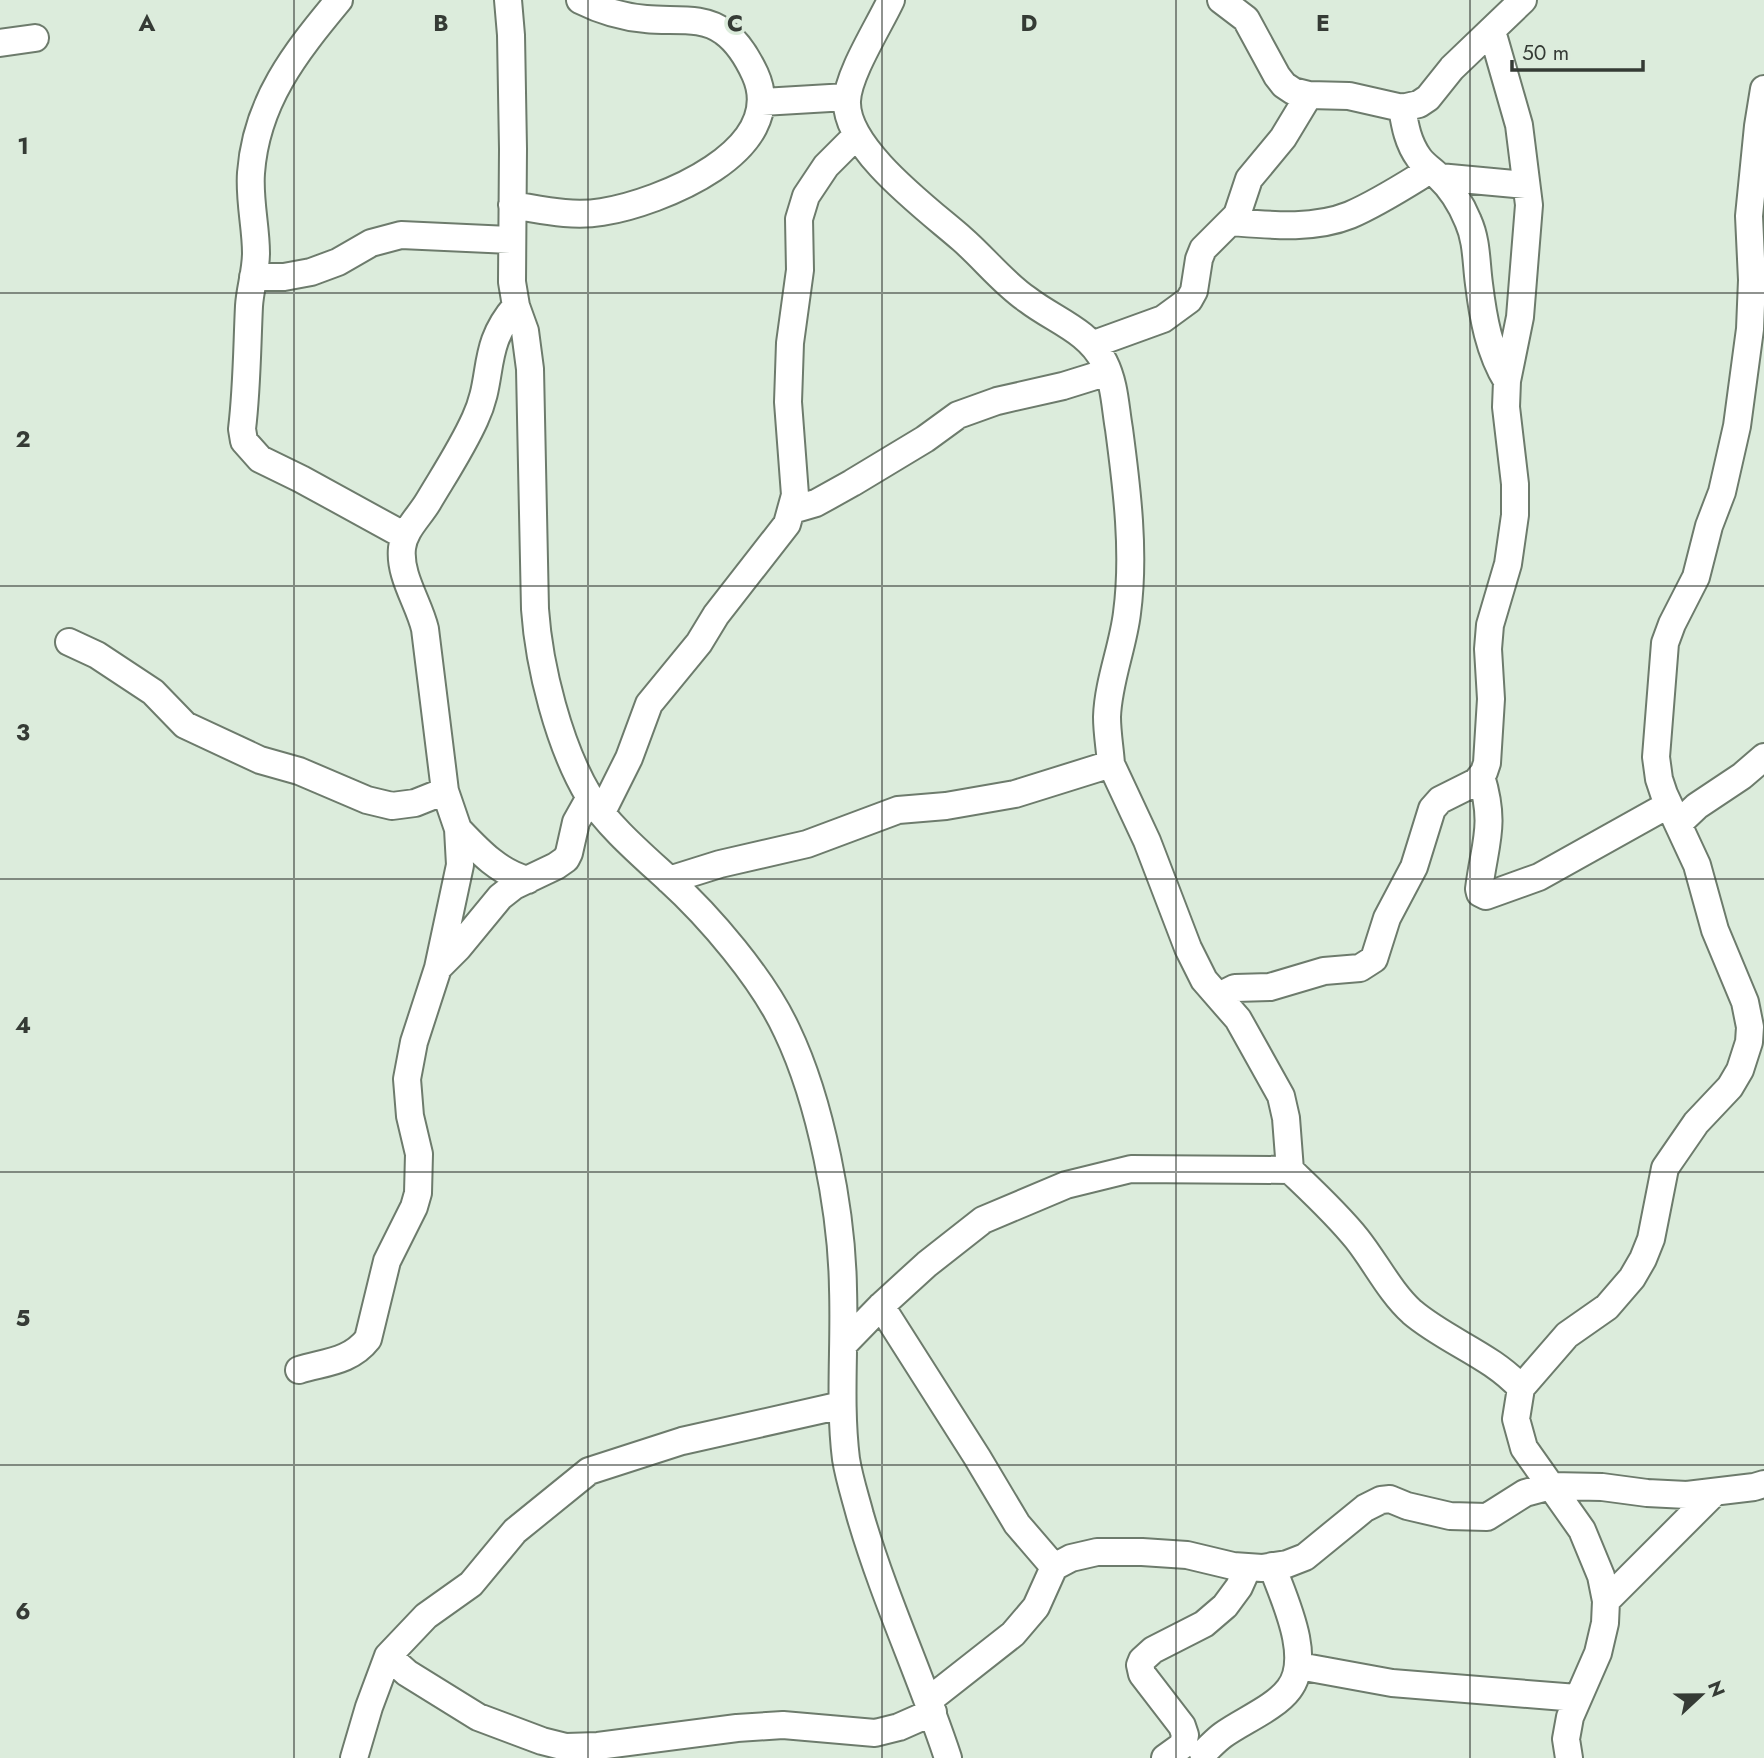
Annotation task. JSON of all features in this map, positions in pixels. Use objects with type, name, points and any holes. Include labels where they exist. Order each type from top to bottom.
[{"type":"street","points":[[339,0],[272,91],[255,145],[251,175],[256,255],[249,304],[249,351],[242,429],[244,441],[260,459],[405,536]]},
{"type":"street","points":[[508,0],[511,35],[512,282],[516,306],[525,331],[530,369],[533,420],[533,562],[538,645],[548,691],[574,765],[596,804],[714,927],[771,1001],[801,1066],[817,1118],[840,1232],[844,1344],[842,1405],[847,1461],[869,1544],[948,1758]]},
{"type":"street","points":[[512,205],[570,215],[602,212],[638,204],[713,168],[736,152],[758,121],[762,102],[761,87],[751,66],[737,44],[699,11],[646,19],[606,12],[580,0]]},
{"type":"street","points":[[891,0],[847,97],[847,113],[857,135],[870,155],[900,186],[964,241],[1017,293],[1094,344],[1115,390],[1127,499],[1129,587],[1127,614],[1107,716],[1111,764],[1147,841],[1188,948],[1204,980],[1238,1019],[1281,1096],[1286,1118],[1290,1170],[1357,1239],[1409,1309],[1434,1330],[1510,1376],[1521,1388]]},
{"type":"street","points":[[1221,0],[1246,19],[1254,29],[1270,65],[1284,85],[1293,91],[1309,95],[1349,96],[1402,108],[1419,104],[1428,98],[1452,68],[1523,0]]},
{"type":"street","points":[[1219,996],[1235,988],[1270,987],[1324,971],[1360,968],[1374,959],[1387,918],[1414,867],[1432,809],[1440,800],[1476,782],[1482,776],[1487,763],[1491,699],[1488,649],[1490,625],[1508,564],[1515,515],[1514,471],[1506,407],[1507,381],[1521,317],[1529,205],[1520,125],[1492,31]]},
{"type":"street","points":[[0,43],[35,38]]},
{"type":"street","points":[[1569,1758],[1566,1739],[1570,1717],[1598,1653],[1605,1623],[1606,1601],[1601,1576],[1582,1530],[1533,1462],[1520,1435],[1517,1419],[1521,1388],[1567,1335],[1607,1307],[1632,1278],[1651,1239],[1665,1168],[1696,1123],[1730,1087],[1747,1054],[1757,1021],[1745,1002],[1715,930],[1697,865],[1659,779],[1656,757],[1665,643],[1696,577],[1709,526],[1722,492],[1737,426],[1752,300],[1748,245],[1759,171],[1764,89]]},
{"type":"street","points":[[1094,344],[1164,319],[1184,305],[1194,291],[1203,248],[1237,215],[1249,179],[1283,138],[1309,95]]},
{"type":"street","points":[[762,102],[847,97]]},
{"type":"street","points":[[1402,108],[1411,145],[1420,160],[1435,173],[1458,201],[1475,238],[1489,339],[1497,363],[1507,381]]},
{"type":"street","points":[[438,968],[500,897],[566,859],[576,822],[596,804],[629,758],[649,704],[699,643],[722,606],[781,531],[792,510],[795,476],[788,402],[790,343],[800,270],[799,219],[806,196],[825,166],[857,135]]},
{"type":"street","points":[[1231,222],[1297,225],[1320,223],[1348,216],[1435,173],[1526,185]]},
{"type":"street","points":[[253,277],[284,277],[311,272],[338,262],[371,243],[401,235],[512,240]]},
{"type":"street","points":[[299,1370],[349,1357],[362,1347],[372,1330],[387,1261],[414,1207],[418,1193],[419,1154],[410,1116],[407,1079],[414,1042],[438,968],[460,865],[458,830],[445,792],[425,629],[402,563],[405,536],[476,418],[496,335],[503,321],[516,306]]},
{"type":"street","points":[[792,510],[816,503],[888,463],[958,415],[997,401],[1063,386],[1108,372]]},
{"type":"street","points":[[69,642],[97,655],[153,692],[185,725],[260,760],[299,771],[367,800],[392,806],[415,803],[445,792]]},
{"type":"street","points":[[1482,776],[1489,805],[1490,832],[1479,889],[1480,893],[1486,896],[1539,877],[1673,814],[1697,806],[1742,776],[1764,757]]},
{"type":"street","points":[[669,880],[720,864],[807,844],[898,810],[947,806],[1015,794],[1111,764]]},
{"type":"street","points":[[458,830],[495,865],[514,877],[528,880]]},
{"type":"street","points":[[844,1344],[927,1264],[983,1220],[1066,1185],[1131,1169],[1290,1170]]},
{"type":"street","points":[[881,1306],[1017,1524],[1055,1567]]},
{"type":"street","points":[[354,1758],[388,1656],[426,1616],[471,1584],[515,1531],[589,1471],[682,1441],[842,1405]]},
{"type":"street","points":[[388,1656],[407,1673],[478,1717],[566,1747],[597,1746],[737,1728],[783,1725],[875,1733],[899,1727],[931,1706],[1013,1634],[1036,1607],[1055,1567],[1062,1561],[1082,1555],[1097,1552],[1187,1555],[1233,1566],[1260,1567],[1287,1564],[1305,1556],[1373,1502],[1390,1499],[1406,1506],[1450,1516],[1487,1517],[1525,1493],[1551,1486],[1602,1487],[1687,1495],[1764,1484]]},
{"type":"street","points":[[1606,1601],[1715,1492]]},
{"type":"street","points":[[1260,1567],[1292,1624],[1299,1651],[1299,1666],[1289,1689],[1260,1713],[1189,1754],[1182,1726],[1142,1674],[1140,1665],[1153,1650],[1205,1624],[1226,1606],[1239,1587],[1260,1567]]},
{"type":"street","points":[[1299,1666],[1392,1683],[1577,1698]]}]
